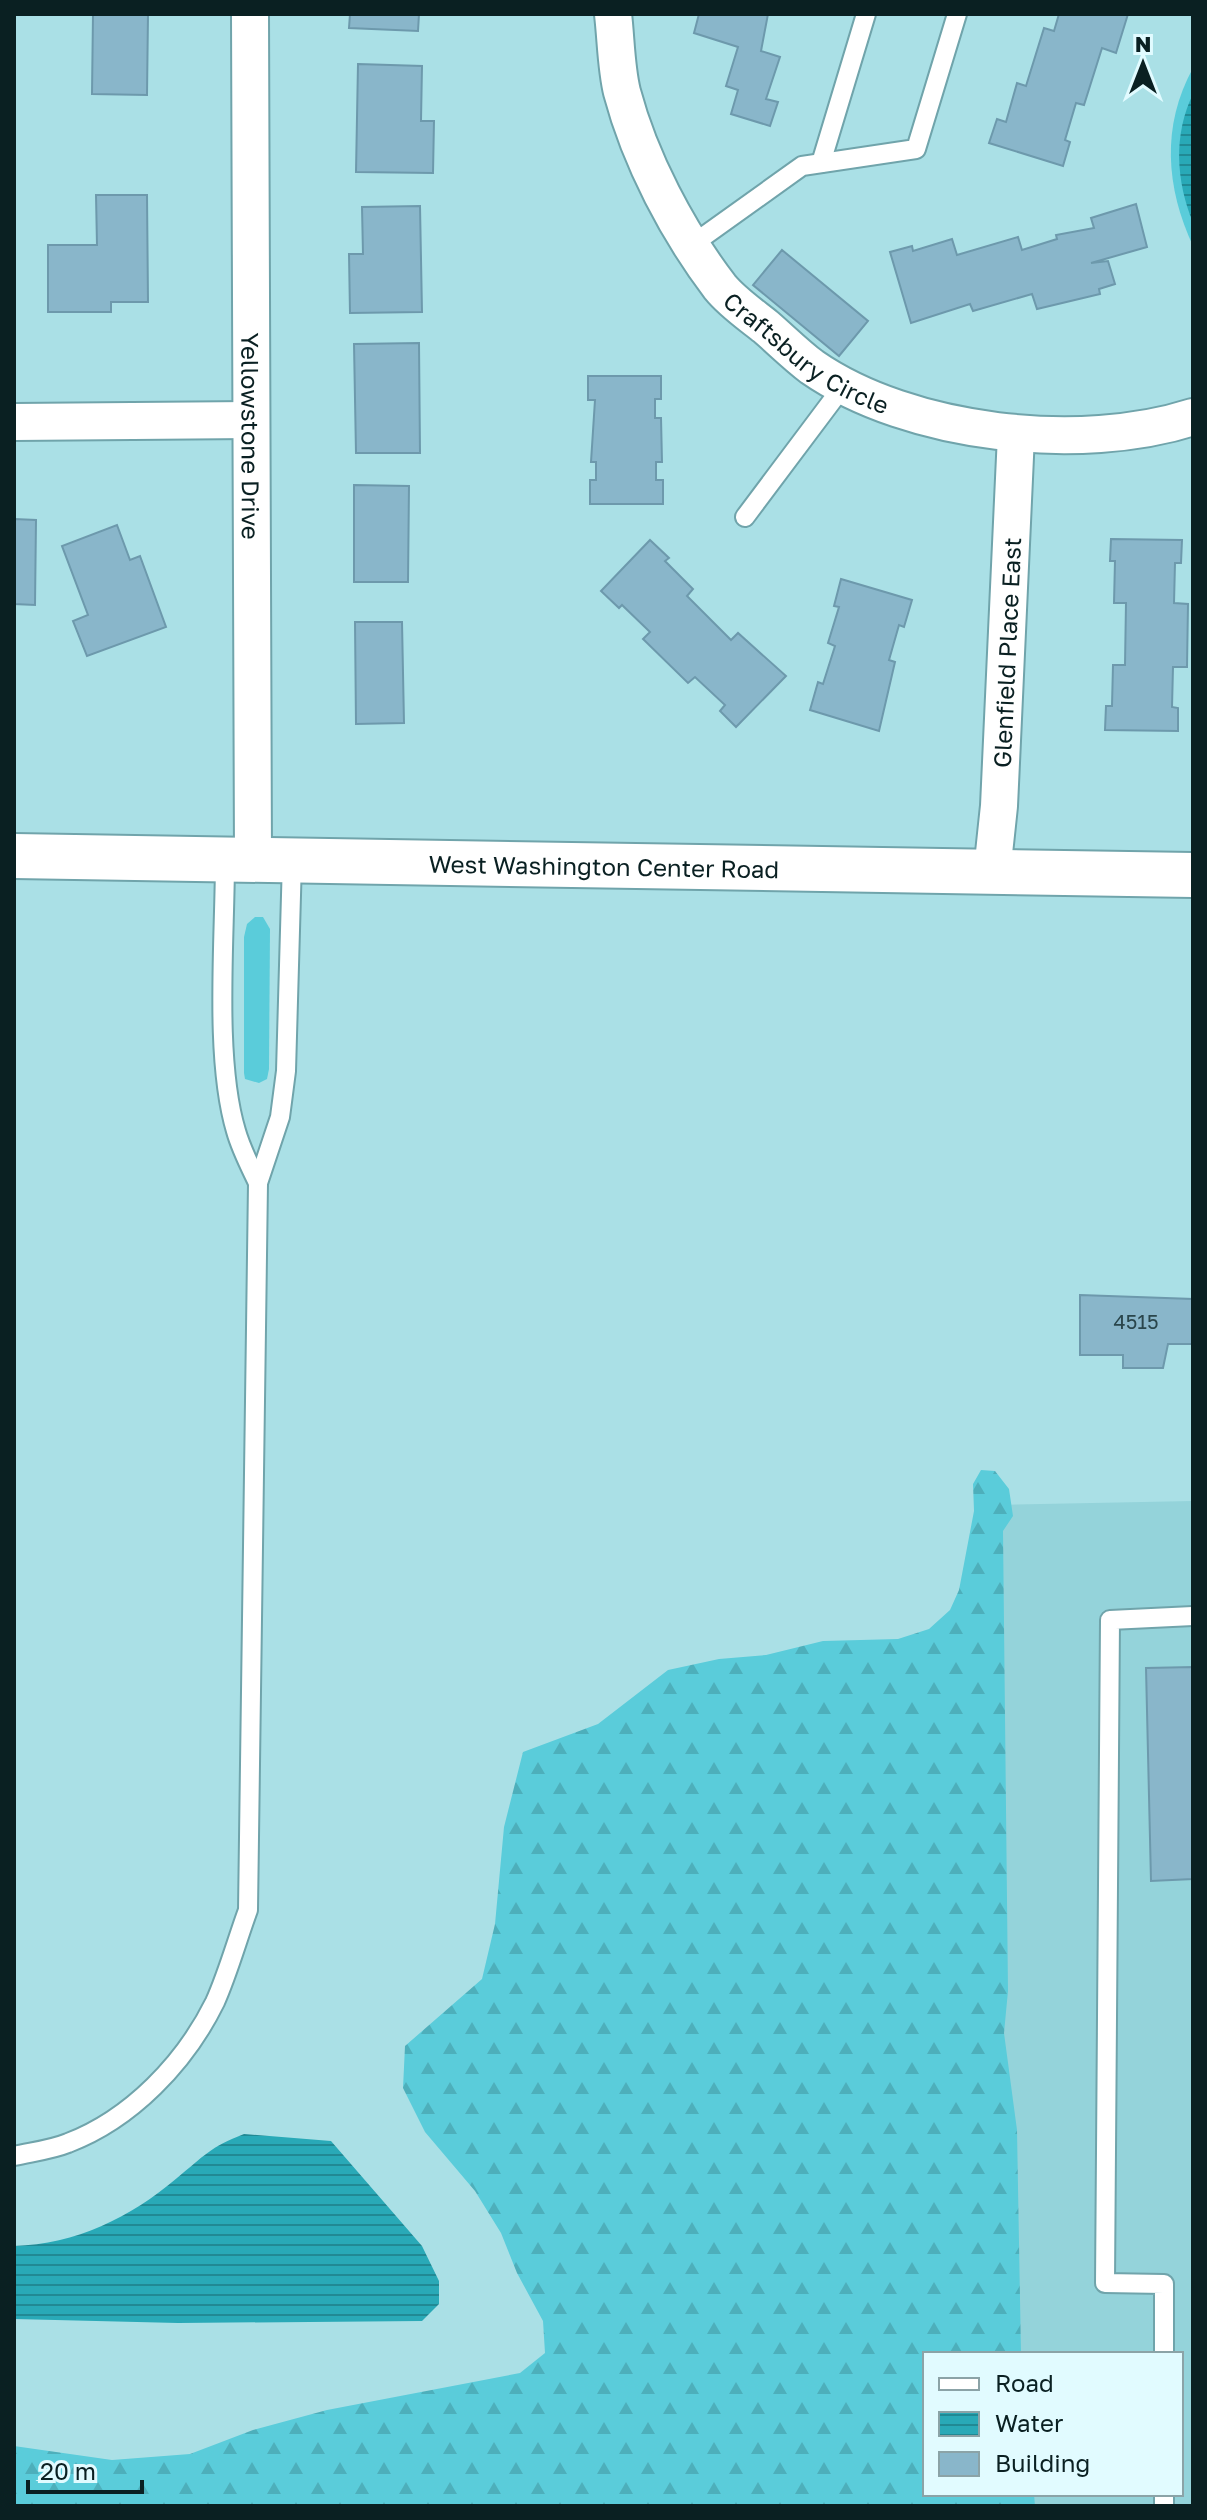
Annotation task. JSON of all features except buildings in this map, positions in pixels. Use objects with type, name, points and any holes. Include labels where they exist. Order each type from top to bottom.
[{"type":"main road","name":"West Washington Center Road","points":[[14,856],[1193,875]]},
{"type":"street","name":"Yellowstone Drive","points":[[250,14],[257,859]]},
{"type":"street","name":"Craftsbury Circle","points":[[613,14],[622,92],[660,190],[721,289],[812,366],[844,385],[912,413],[1016,435],[1088,436],[1193,417]]},
{"type":"street","points":[[14,422],[251,420]]},
{"type":"street","name":"Glenfield Place East","points":[[992,872],[999,806],[1016,435]]},
{"type":"lane","points":[[821,163],[866,14]]},
{"type":"lane","points":[[693,244],[802,166],[916,149],[957,14]]},
{"type":"lane","points":[[745,517],[844,385]]},
{"type":"lane","points":[[257,859],[224,1048],[236,1131],[258,1183]]},
{"type":"lane","points":[[14,2156],[66,2144],[106,2124],[148,2093],[181,2055],[214,2002],[248,1910],[258,1183],[280,1117],[286,1071],[257,859]]},
{"type":"lane","points":[[1164,2352],[1164,2284],[1105,2283],[1110,1620],[1193,1616]]},
{"type":"shaded area","points":[[1193,1501],[1193,2506],[989,2506],[989,2496],[1183,2496],[1183,2352],[989,2352],[993,1505]]},
{"type":"green space","points":[[1193,68],[1193,246],[1177,202],[1171,157],[1176,112]]},
{"type":"green space","points":[[255,917],[263,917],[270,929],[269,1069],[267,1079],[259,1083],[245,1079],[244,1073],[244,937],[247,924]]},
{"type":"green space","points":[[981,1470],[995,1471],[1009,1489],[1013,1516],[1003,1531],[1008,1991],[1004,2033],[1017,2130],[1021,2352],[923,2352],[923,2496],[1034,2496],[1035,2506],[14,2506],[14,2446],[112,2460],[190,2454],[253,2430],[327,2410],[520,2373],[545,2353],[543,2321],[517,2273],[501,2233],[475,2191],[425,2132],[403,2088],[405,2046],[482,1979],[495,1924],[504,1827],[523,1752],[598,1724],[668,1670],[719,1659],[766,1655],[823,1641],[898,1639],[929,1629],[950,1610],[959,1590],[974,1511],[973,1484]]},
{"type":"water","points":[[1193,94],[1193,223],[1183,191],[1179,158],[1182,126]]},
{"type":"water","points":[[244,2134],[331,2141],[422,2246],[439,2281],[439,2304],[422,2321],[178,2323],[14,2319],[14,2246],[59,2240],[121,2217],[215,2148]]}]
